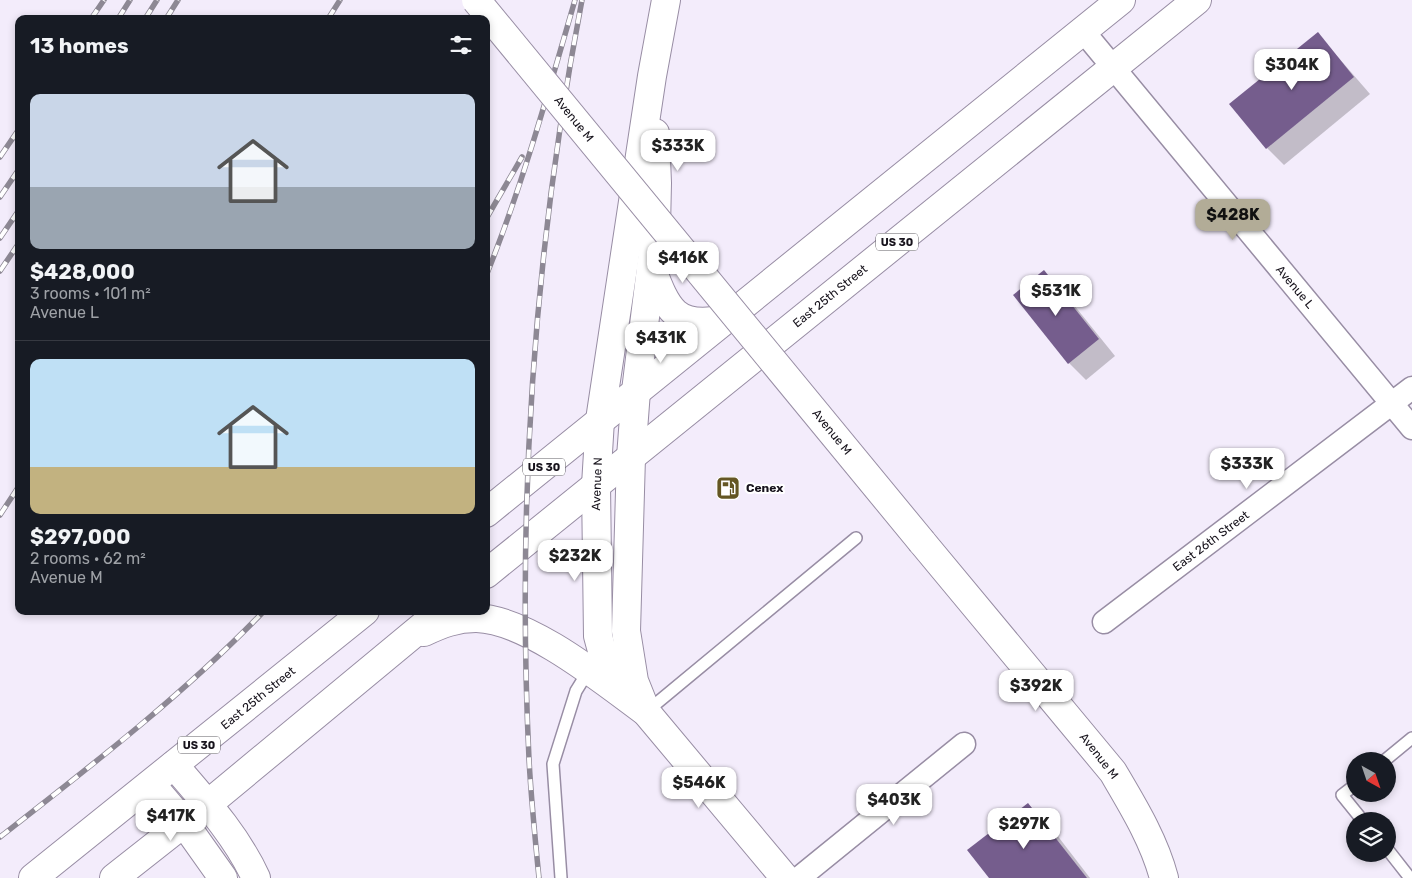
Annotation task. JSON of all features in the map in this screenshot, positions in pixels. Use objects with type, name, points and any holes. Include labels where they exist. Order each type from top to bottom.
[{"type":"main road","name":"Avenue M","points":[[476,0],[488,15]]},
{"type":"main road","points":[[652,76],[666,0]]},
{"type":"main road","name":"US 30","points":[[490,510],[1121,0]]},
{"type":"main road","name":"East 25th Street","points":[[490,571],[1197,0]]},
{"type":"main road","name":"Avenue M","points":[[490,17],[1113,772],[1154,848],[1164,878]]},
{"type":"main road","name":"Avenue N","points":[[646,712],[634,681],[626,631],[631,457],[636,391],[656,228],[657,184],[652,76]]},
{"type":"main road","name":"Avenue N","points":[[652,76],[600,420],[596,485],[598,636],[611,677],[646,712],[785,878]]},
{"type":"main road","points":[[651,267],[666,303],[678,315],[690,322],[703,324],[725,319]]},
{"type":"main road","name":"East 25th Street","points":[[33,878],[360,615]]},
{"type":"main road","points":[[114,878],[208,804],[436,615]]},
{"type":"main road","points":[[407,640],[450,620],[477,618],[526,632],[589,670],[646,712]]},
{"type":"main road","points":[[174,765],[208,804],[235,842],[256,878]]},
{"type":"main road","points":[[151,784],[184,823],[223,878]]},
{"type":"street","name":"Avenue L","points":[[1082,31],[1412,428]]},
{"type":"street","name":"East 26th Street","points":[[1104,622],[1412,388]]},
{"type":"street","points":[[799,878],[964,744]]},
{"type":"lane","points":[[646,712],[856,538]]},
{"type":"lane","points":[[561,878],[554,764],[576,691],[589,670]]},
{"type":"lane","points":[[1395,752],[1412,738]]},
{"type":"lane","points":[[1347,802],[1356,812]]},
{"type":"lane","points":[[1396,860],[1410,878]]},
{"type":"building","points":[[1318,32],[1354,77],[1266,149],[1229,104]]},
{"type":"building","points":[[1044,270],[1099,339],[1068,364],[1013,295]]},
{"type":"building","points":[[1028,803],[1087,878],[989,878],[967,850]]},
{"type":"railway","points":[[94,15],[104,0]]},
{"type":"railway","points":[[121,15],[130,0]]},
{"type":"railway","points":[[148,15],[157,0]]},
{"type":"railway","points":[[169,15],[178,0]]},
{"type":"railway","points":[[331,15],[340,0]]},
{"type":"railway","points":[[490,266],[523,174],[575,0]]},
{"type":"railway","points":[[539,878],[530,774],[526,664],[525,569],[528,473],[541,283],[565,94],[582,0]]},
{"type":"railway","points":[[0,157],[15,135]]},
{"type":"railway","points":[[490,212],[522,157]]},
{"type":"railway","points":[[0,197],[15,175]]},
{"type":"railway","points":[[0,238],[15,216]]},
{"type":"railway","points":[[0,271],[15,249]]},
{"type":"railway","points":[[0,515],[15,492]]},
{"type":"railway","points":[[0,837],[169,701],[260,615]]},
{"type":"place","name":"Cenex","points":[[728,488]]}]
